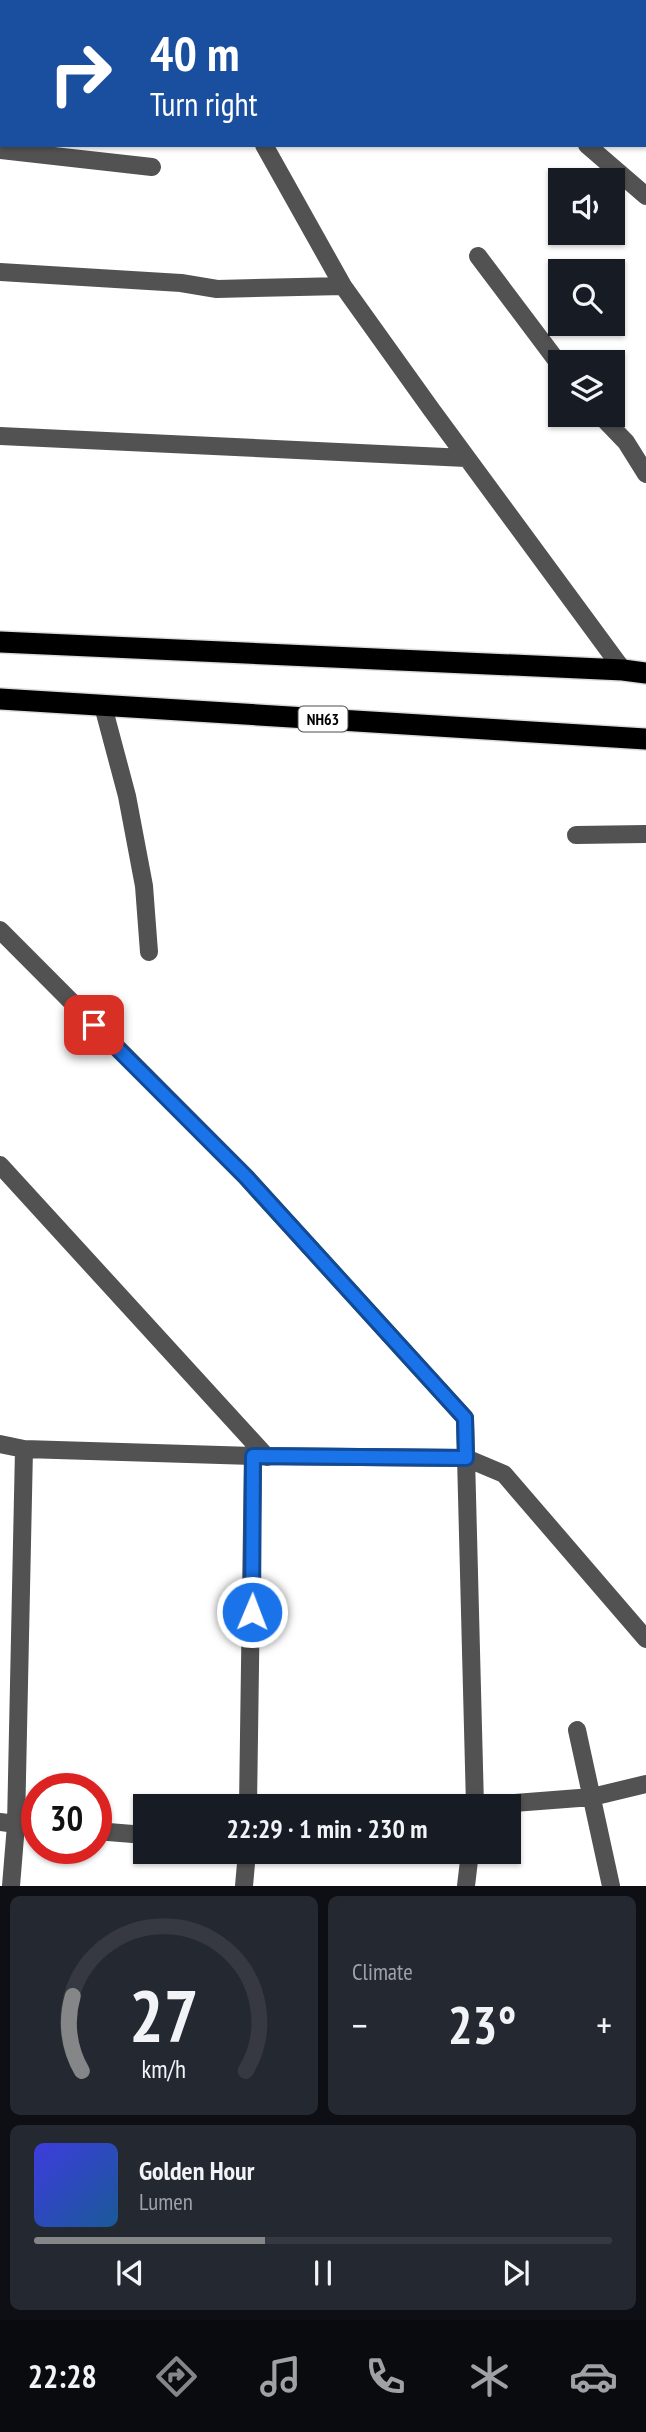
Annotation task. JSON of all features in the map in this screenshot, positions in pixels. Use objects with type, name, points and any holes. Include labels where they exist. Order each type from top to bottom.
[{"type":"highway","points":[[0,642],[646,673]]},
{"type":"highway","name":"NH63","points":[[0,699],[646,739]]},
{"type":"street","points":[[265,147],[344,286],[466,458],[623,670]]},
{"type":"street","points":[[589,147],[646,196]]},
{"type":"street","points":[[0,150],[54,151],[152,167]]},
{"type":"street","points":[[478,256],[549,350]]},
{"type":"street","points":[[0,272],[181,283],[217,289],[344,286]]},
{"type":"street","points":[[612,427],[626,442],[646,474]]},
{"type":"street","points":[[0,436],[466,458]]},
{"type":"street","points":[[103,706],[127,796],[144,886],[149,952]]},
{"type":"street","points":[[576,835],[646,834]]},
{"type":"street","points":[[0,930],[246,1177],[465,1418],[475,1794]]},
{"type":"street","points":[[0,1165],[260,1456],[248,1794]]},
{"type":"street","points":[[0,1444],[24,1449],[260,1456],[466,1458],[504,1474],[646,1639]]},
{"type":"street","points":[[11,1886],[8,1824],[24,1449]]},
{"type":"street","points":[[577,1730],[611,1886]]},
{"type":"street","points":[[521,1802],[592,1797],[646,1784]]},
{"type":"street","points":[[112,1833],[133,1834]]},
{"type":"street","points":[[244,1886],[246,1864]]},
{"type":"street","points":[[466,1886],[469,1864]]},
{"type":"route","points":[[94,1025],[246,1177],[465,1418],[466,1458],[253,1456],[252,1612]]}]
